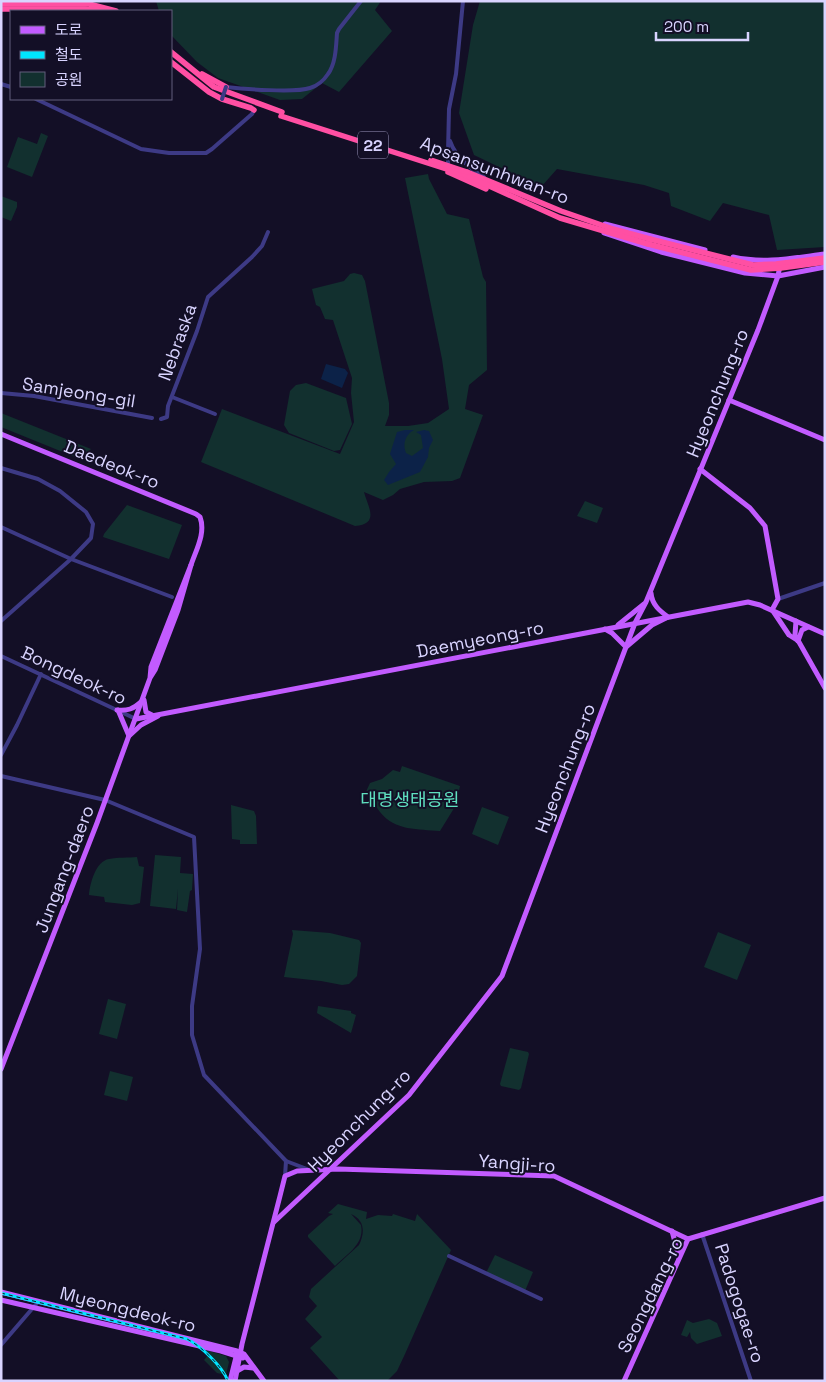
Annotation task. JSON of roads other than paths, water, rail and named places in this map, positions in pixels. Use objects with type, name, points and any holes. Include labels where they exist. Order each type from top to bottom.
[{"type":"highway","points":[[1,4],[87,4],[113,10]]},
{"type":"highway","points":[[1,9],[94,10]]},
{"type":"highway","points":[[172,51],[202,74],[226,87]]},
{"type":"highway","name":"Apsansunhwan-ro","points":[[172,51],[214,87],[281,114]]},
{"type":"highway","name":"Apsansunhwan-ro","points":[[172,58],[212,89],[281,114],[490,181],[590,223],[751,270],[825,262]]},
{"type":"highway","points":[[172,63],[202,87],[222,99],[254,110]]},
{"type":"highway","points":[[448,172],[466,181],[528,204]]},
{"type":"highway","name":"Apsansunhwan-ro","points":[[466,174],[560,218],[590,223]]},
{"type":"highway","name":"Apsansunhwan-ro","points":[[649,241],[753,265],[825,258]]},
{"type":"main road","points":[[590,223],[750,261],[781,260],[825,254]]},
{"type":"main road","points":[[590,223],[612,237],[661,252],[737,271],[778,276],[825,267]]},
{"type":"main road","name":"Hyeonchung-ro","points":[[274,1222],[349,1149],[409,1095],[502,976],[635,623],[651,590],[778,276],[781,260]]},
{"type":"main road","points":[[728,400],[825,440]]},
{"type":"main road","name":"Daedeok-ro","points":[[1,434],[189,510],[200,517],[202,528]]},
{"type":"main road","points":[[700,469],[750,508],[765,526],[778,599],[773,610],[789,635],[798,640]]},
{"type":"main road","name":"Jungang-daero","points":[[1,1069],[150,678],[155,670],[178,610],[201,537],[202,528]]},
{"type":"main road","points":[[605,629],[612,633],[626,647],[652,625],[668,617],[659,611],[651,600],[651,590]]},
{"type":"main road","points":[[616,627],[646,602]]},
{"type":"main road","name":"Daemyeong-ro","points":[[136,718],[748,602],[773,610],[825,634]]},
{"type":"main road","points":[[796,621],[795,635],[825,688]]},
{"type":"main road","points":[[798,640],[802,630],[808,627]]},
{"type":"main road","points":[[117,710],[125,711],[134,708],[143,699]]},
{"type":"main road","points":[[143,699],[146,712],[152,715]]},
{"type":"main road","points":[[117,710],[129,736],[141,725],[160,714]]},
{"type":"main road","name":"Yangji-ro","points":[[286,1176],[292,1172],[330,1169],[554,1176],[688,1239]]},
{"type":"main road","points":[[304,1171],[314,1174],[315,1183]]},
{"type":"main road","name":"Hyeonchung-ro","points":[[240,1355],[286,1176]]},
{"type":"main road","points":[[280,1196],[280,1199],[285,1202],[293,1203]]},
{"type":"main road","name":"Seongdang-ro","points":[[624,1381],[688,1239],[825,1198]]},
{"type":"main road","points":[[672,1231],[680,1258]]},
{"type":"main road","name":"Myeongdeok-ro","points":[[1,1292],[240,1355]]},
{"type":"main road","name":"Myeongdeok-ro","points":[[1,1300],[240,1355]]},
{"type":"main road","points":[[240,1355],[264,1381]]},
{"type":"main road","points":[[235,1381],[240,1355]]},
{"type":"main road","points":[[230,1381],[240,1355]]},
{"type":"main road","points":[[237,1371],[244,1367],[253,1368]]},
{"type":"street","points":[[222,99],[226,87],[297,90],[311,88],[324,80],[332,68],[337,33],[361,1]]},
{"type":"street","name":"Apsansunhwan-ro","points":[[448,172],[449,109],[457,67],[463,1]]},
{"type":"street","points":[[38,100],[141,149],[169,153],[206,153],[252,114],[254,110]]},
{"type":"street","points":[[449,138],[455,152],[468,167],[490,181]]},
{"type":"street","points":[[448,152],[455,152]]},
{"type":"street","name":"Nebraska","points":[[161,419],[167,416],[172,397],[198,331],[208,296],[252,257],[262,246],[268,232]]},
{"type":"street","name":"Samjeong-gil","points":[[1,394],[152,418]]},
{"type":"street","points":[[172,397],[215,414]]},
{"type":"street","points":[[1,468],[38,479],[60,491],[86,512],[93,524],[91,538],[1,621]]},
{"type":"street","points":[[1,527],[70,559],[172,597]]},
{"type":"street","points":[[778,599],[825,583]]},
{"type":"street","name":"Bongdeok-ro","points":[[1,656],[136,718]]},
{"type":"street","points":[[1,755],[41,674]]},
{"type":"street","points":[[1,776],[105,800],[194,837],[200,949],[192,1006],[192,1036],[204,1075],[286,1161],[312,1170]]},
{"type":"street","points":[[286,1161],[286,1176]]},
{"type":"street","name":"Padogogae-ro","points":[[702,1234],[751,1381]]},
{"type":"street","points":[[449,1256],[542,1299]]},
{"type":"street","points":[[1,1345],[38,1302]]},
{"type":"water","points":[[326,364],[345,369],[348,373],[342,388],[321,379]]},
{"type":"water","points":[[414,430],[407,436],[405,442],[406,453],[412,456],[423,448],[421,435],[416,432],[429,431],[433,440],[429,448],[428,457],[420,472],[388,485],[384,480],[396,464],[390,454],[397,432]]},
{"type":"railway","points":[[1,1293],[187,1339],[210,1357],[221,1369],[228,1381]]},
{"type":"park label","name":"대명생태공원","points":[[410,799]]}]
